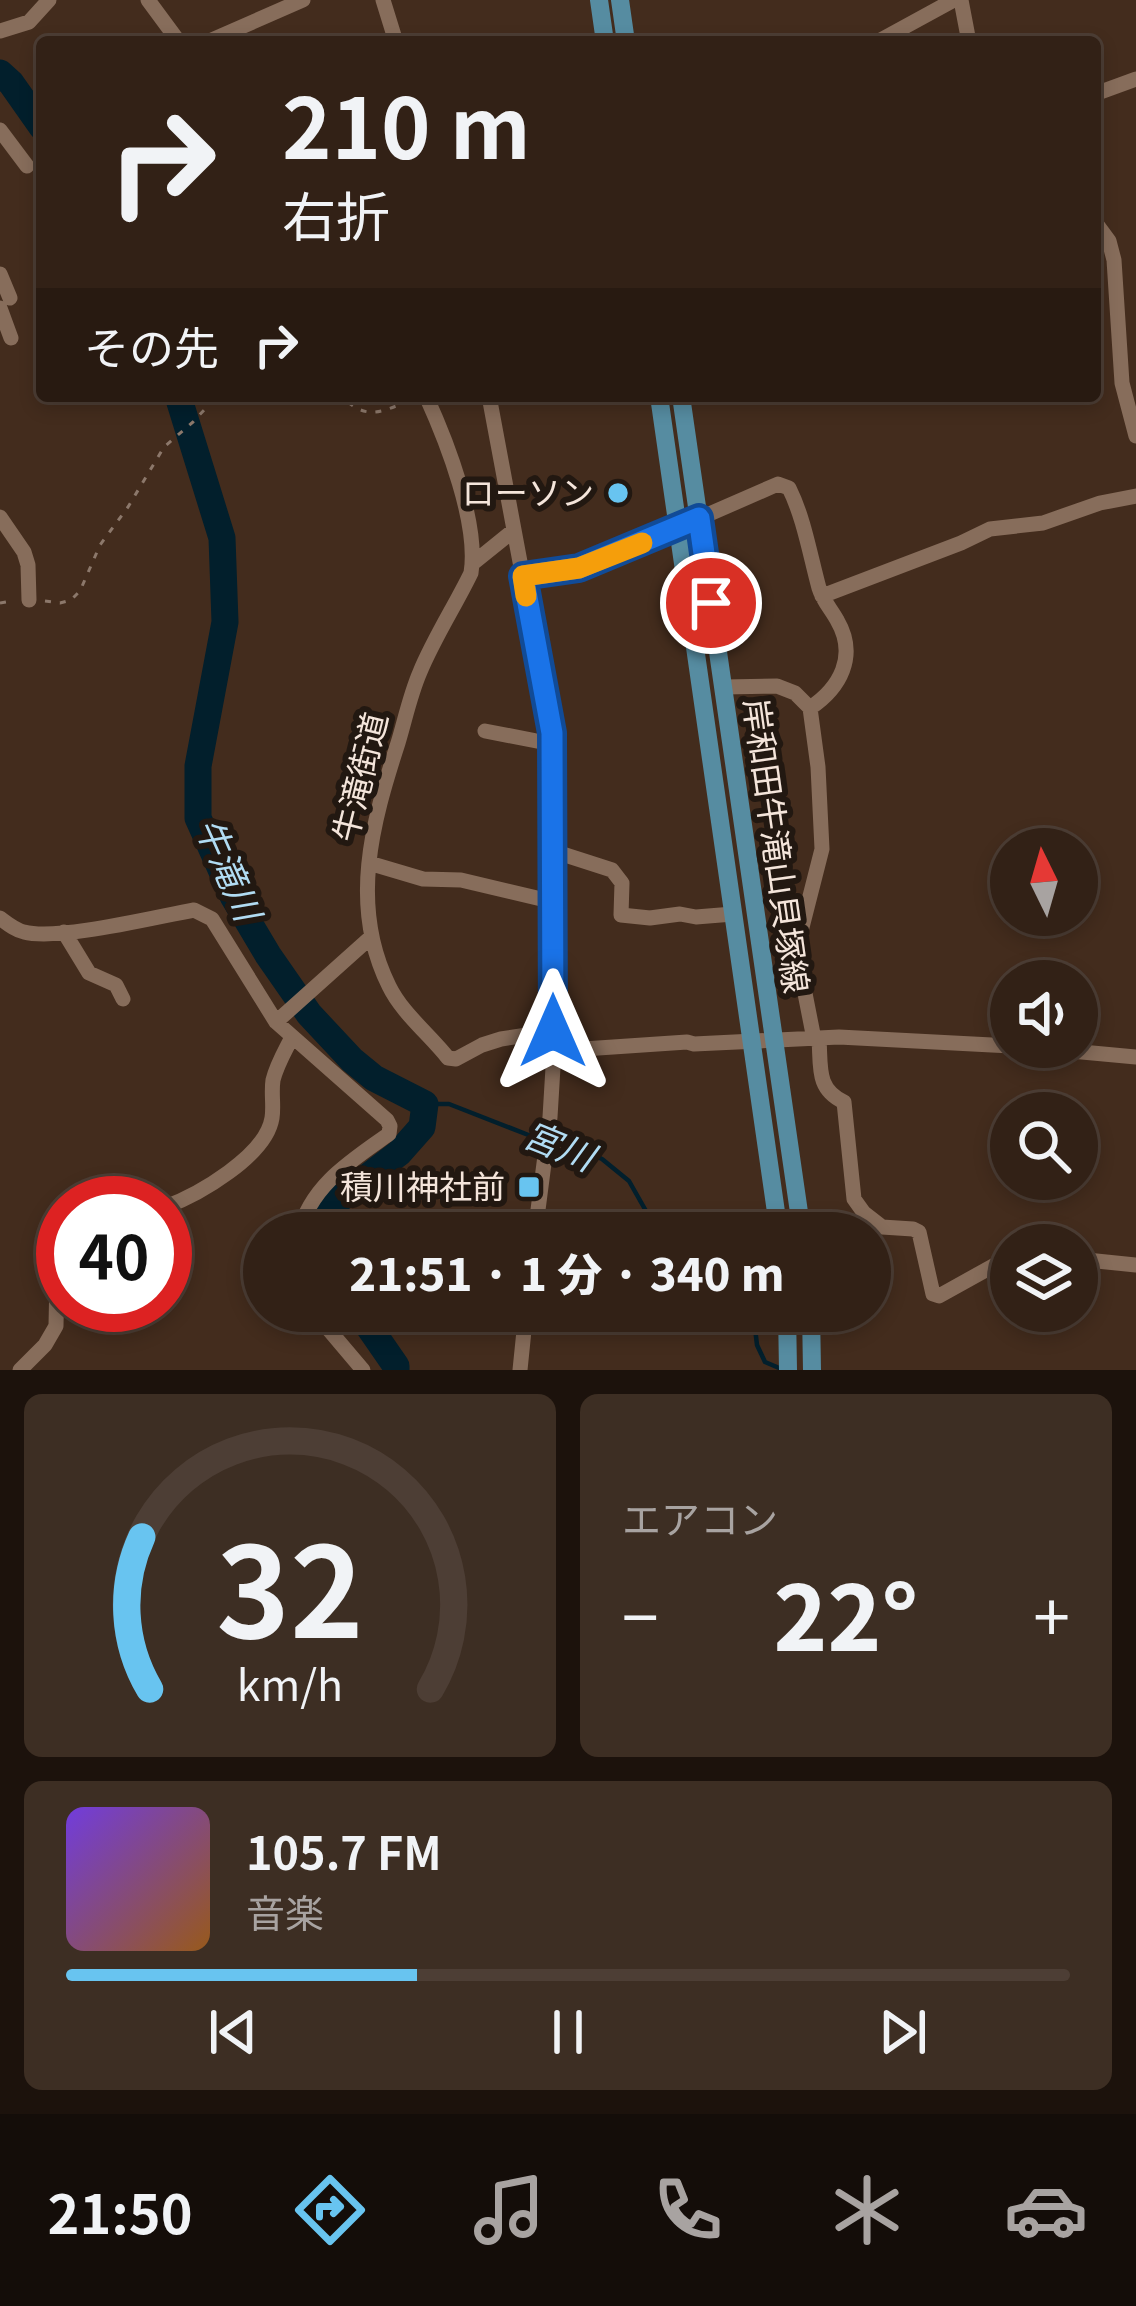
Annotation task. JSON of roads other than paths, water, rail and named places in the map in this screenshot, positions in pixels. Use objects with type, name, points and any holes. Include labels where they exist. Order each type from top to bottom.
[{"type":"main road","points":[[599,0],[604,36]]},
{"type":"main road","points":[[620,0],[625,36]]},
{"type":"main road","name":"岸和田牛滝山貝塚線","points":[[660,402],[776,1212]]},
{"type":"main road","name":"岸和田牛滝山貝塚線","points":[[682,402],[799,1212]]},
{"type":"main road","points":[[811,1332],[812,1367]]},
{"type":"street","points":[[0,31],[28,22],[49,0]]},
{"type":"street","points":[[148,0],[175,36]]},
{"type":"street","points":[[220,36],[302,0]]},
{"type":"street","points":[[383,0],[394,36]]},
{"type":"street","points":[[889,36],[958,0],[967,36]]},
{"type":"street","points":[[1101,92],[1136,79]]},
{"type":"street","points":[[0,130],[27,166]]},
{"type":"street","points":[[1101,230],[1114,260],[1122,383],[1136,436]]},
{"type":"street","points":[[0,274],[10,338]]},
{"type":"street","points":[[429,402],[467,511],[472,563]]},
{"type":"street","points":[[491,402],[552,744],[554,1051],[539,1212]]},
{"type":"street","points":[[523,576],[579,568],[778,484],[789,488],[822,596],[845,639],[846,655],[837,685],[810,708]]},
{"type":"street","points":[[822,596],[990,529],[1043,523],[1136,496]]},
{"type":"street","points":[[0,517],[24,552],[29,600]]},
{"type":"street","points":[[472,563],[514,530]]},
{"type":"street","name":"牛滝街道","points":[[472,563],[420,672],[380,796],[366,896],[371,937],[399,1003],[448,1058],[456,1059],[501,1039],[553,1031]]},
{"type":"street","points":[[724,687],[777,686],[795,693],[810,708],[822,849],[798,943],[799,963],[823,1085],[829,1095],[844,1102],[854,1199],[882,1227],[920,1232],[933,1294],[939,1296],[990,1268]]},
{"type":"street","points":[[484,731],[552,744]]},
{"type":"street","points":[[553,850],[612,870],[622,883],[621,915],[733,914]]},
{"type":"street","points":[[369,863],[423,879],[461,880],[554,902]]},
{"type":"street","points":[[0,918],[30,934],[194,910],[212,920],[276,1022],[390,1126],[389,1134],[332,1175],[306,1212]]},
{"type":"street","points":[[64,932],[89,973],[116,986],[123,999]]},
{"type":"street","points":[[276,1022],[371,937]]},
{"type":"street","points":[[192,1193],[220,1179],[266,1137],[273,1083],[292,1036]]},
{"type":"street","points":[[554,1051],[816,1039],[990,1044]]},
{"type":"street","points":[[1098,1053],[1136,1057]]},
{"type":"street","points":[[1098,1261],[1136,1264]]},
{"type":"street","points":[[20,1370],[53,1332]]},
{"type":"street","points":[[331,1332],[363,1370]]},
{"type":"street","points":[[520,1370],[524,1332]]},
{"type":"waterway","name":"牛滝川","points":[[0,73],[36,118]]},
{"type":"waterway","name":"牛滝川","points":[[180,402],[222,538],[225,622],[198,766],[198,818],[233,896],[309,1014],[374,1078],[425,1104],[422,1127],[399,1153],[327,1212]]},
{"type":"waterway","name":"宮川","points":[[425,1104],[449,1104],[531,1136],[564,1141],[602,1159],[629,1181],[647,1212]]},
{"type":"waterway","name":"牛滝川","points":[[373,1332],[396,1370]]},
{"type":"waterway","name":"宮川","points":[[755,1332],[765,1362],[784,1370]]},
{"type":"place","name":"ローソン","points":[[618,493]]},
{"type":"place","name":"積川神社前","points":[[529,1187]]}]
